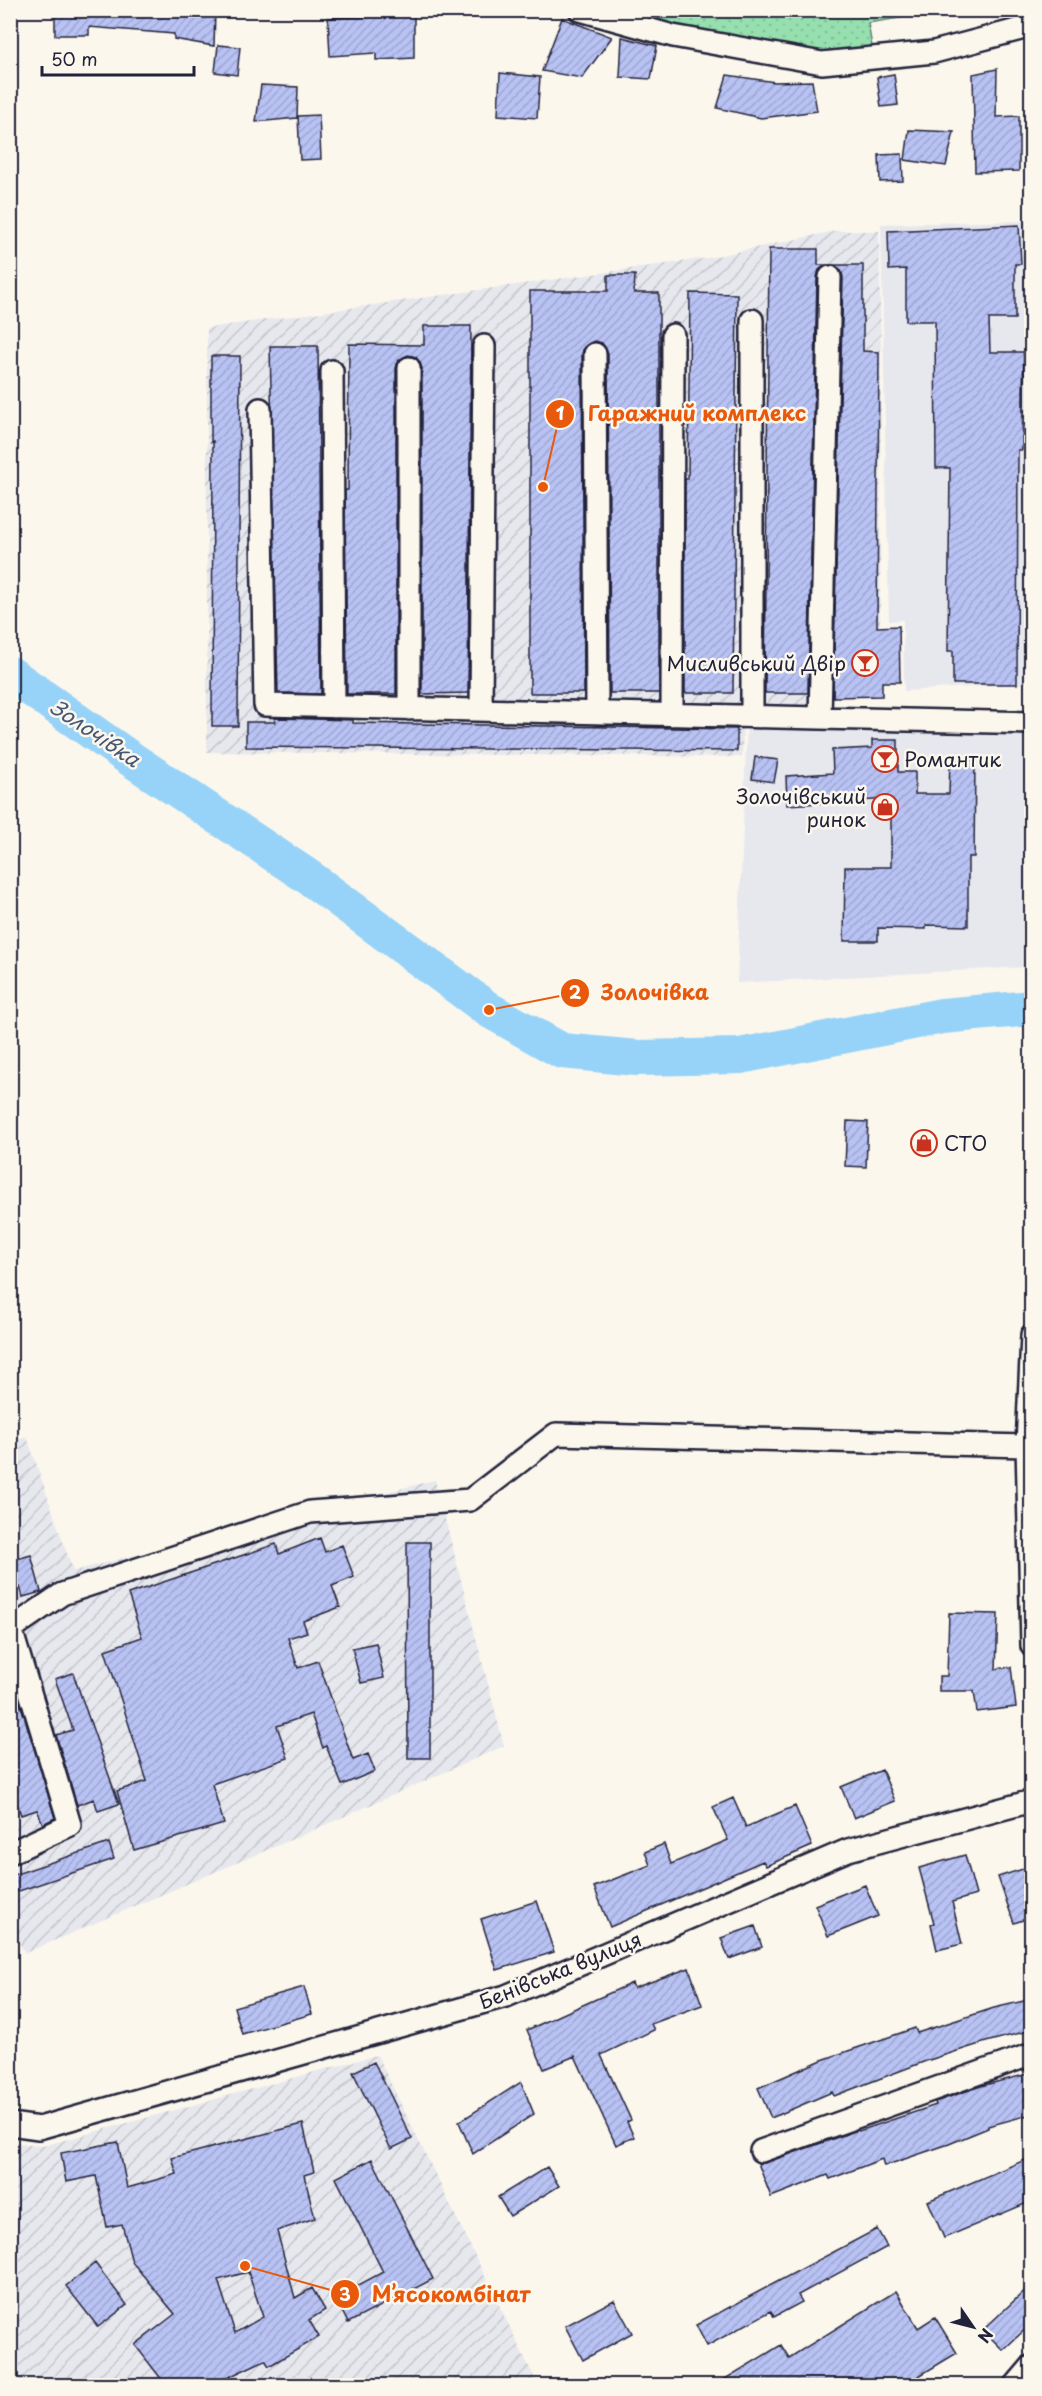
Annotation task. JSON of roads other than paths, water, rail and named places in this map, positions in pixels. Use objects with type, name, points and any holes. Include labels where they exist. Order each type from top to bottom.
[{"type":"street","points":[[580,10],[610,14],[673,36],[822,63],[934,52],[1024,21]]},
{"type":"street","points":[[820,718],[830,277]]},
{"type":"street","points":[[752,717],[753,320]]},
{"type":"street","points":[[672,715],[673,335]]},
{"type":"street","points":[[481,710],[484,346]]},
{"type":"street","points":[[595,354],[597,713]]},
{"type":"street","points":[[409,368],[409,709]]},
{"type":"street","points":[[332,371],[334,707]]},
{"type":"street","points":[[260,409],[265,705],[1032,723]]},
{"type":"street","points":[[1032,1335],[1028,1446],[1032,1646]]},
{"type":"street","points":[[10,1853],[70,1825],[10,1629],[62,1594],[309,1512],[470,1500],[556,1434],[1028,1446]]},
{"type":"street","name":"Бенівська вулиця","points":[[10,2124],[39,2128],[506,1995],[848,1851],[1032,1801]]},
{"type":"street","points":[[761,2151],[1032,2054]]},
{"type":"street","points":[[1015,2385],[1032,2366]]},
{"type":"waterway","name":"Золочівка","points":[[10,674],[125,755],[310,878],[489,1010],[562,1051],[637,1058],[740,1056],[942,1016],[1032,1008]]},
{"type":"place","name":"Гаражний комплекс","points":[[543,487]]},
{"type":"place","name":"Мисливський Двір","points":[[865,663]]},
{"type":"place","name":"Романтик","points":[[885,759]]},
{"type":"place","name":"Золочівський ринок","points":[[885,807]]},
{"type":"place","name":"Золочівка","points":[[489,1010]]},
{"type":"place","name":"СТО","points":[[924,1143]]},
{"type":"place","name":"Мʼясокомбінат","points":[[245,2266]]}]
